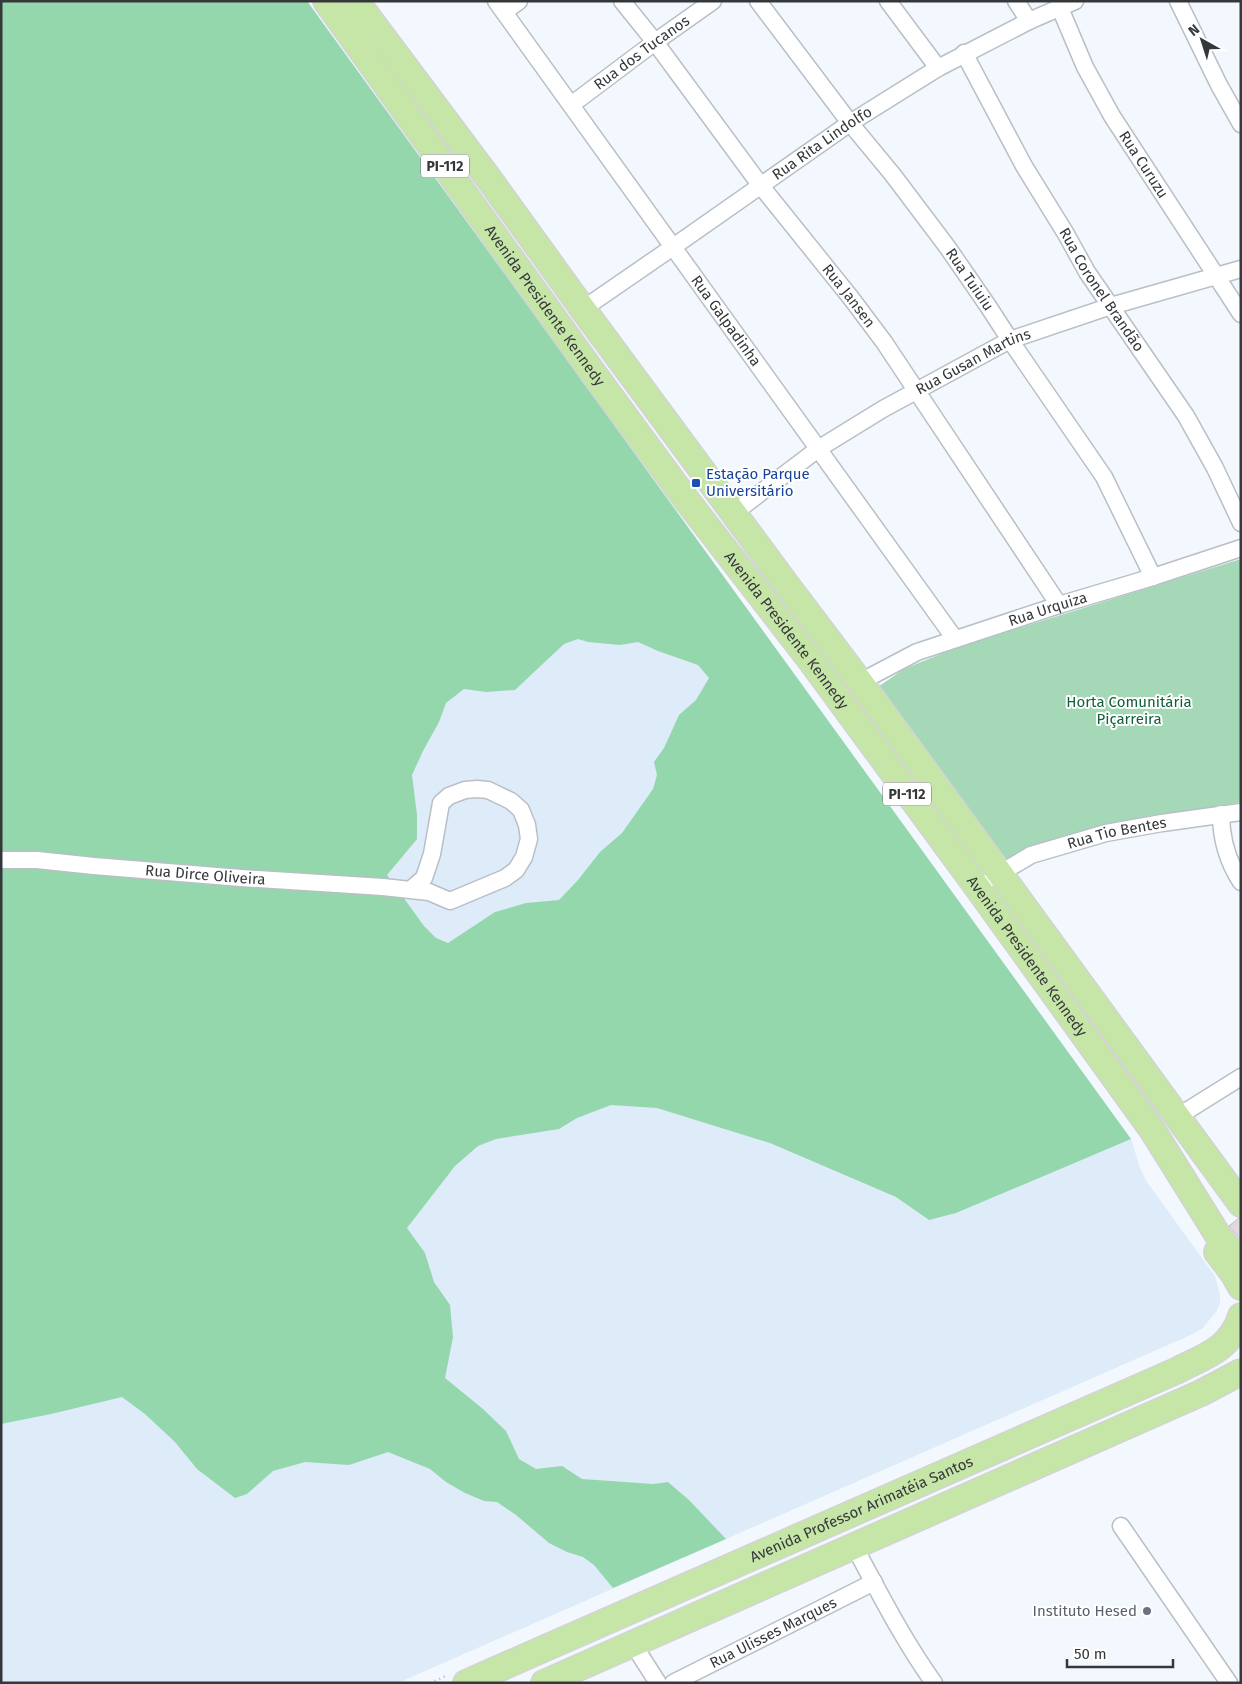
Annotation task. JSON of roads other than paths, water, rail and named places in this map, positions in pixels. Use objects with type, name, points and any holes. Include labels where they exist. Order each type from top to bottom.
[{"type":"main road","name":"Avenida Presidente Kennedy","points":[[326,1],[685,498],[793,638],[977,887],[1153,1131],[1219,1237],[1241,1263]]},
{"type":"main road","name":"Avenida Presidente Kennedy","points":[[356,1],[860,682],[1241,1204]]},
{"type":"main road","points":[[427,141],[448,125]]},
{"type":"main road","points":[[468,200],[492,183]]},
{"type":"main road","points":[[1139,1112],[1159,1174],[1233,1273],[1241,1287]]},
{"type":"main road","name":"Avenida Professor Arimatéia Santos","points":[[466,1683],[1176,1372],[1224,1346],[1236,1329],[1241,1316]]},
{"type":"main road","name":"Avenida Professor Arimatéia Santos","points":[[544,1683],[1201,1393],[1241,1372]]},
{"type":"main road","points":[[1201,1393],[1241,1382]]},
{"type":"main road","points":[[739,1562],[702,1592],[676,1602],[672,1606],[674,1613],[680,1614],[727,1595],[754,1589]]},
{"type":"main road","points":[[553,1644],[586,1638],[634,1616],[646,1615],[649,1618],[651,1621],[646,1628],[625,1638],[591,1662]]},
{"type":"street","points":[[500,6],[520,1]]},
{"type":"street","name":"Rua Jansen","points":[[622,1],[655,42],[761,186],[884,342],[1059,605]]},
{"type":"street","name":"Rua dos Tucanos","points":[[571,106],[655,42],[713,1]]},
{"type":"street","name":"Rua Tuiuiu","points":[[758,1],[948,248],[1104,477],[1153,577]]},
{"type":"street","points":[[888,1],[938,68]]},
{"type":"street","points":[[1016,1],[1029,20]]},
{"type":"street","points":[[1178,1],[1219,85],[1241,124]]},
{"type":"street","name":"Rua Rita Lindolfo","points":[[583,308],[673,248],[850,123],[938,68],[1029,20],[1068,5]]},
{"type":"street","name":"Rua Curuzu","points":[[1068,5],[1085,67],[1112,116],[1241,314]]},
{"type":"street","name":"Rua Galpadinha","points":[[500,6],[955,640]]},
{"type":"street","name":"Rua Coronel Brandão","points":[[964,53],[1024,166],[1087,272],[1186,416],[1216,468],[1241,523]]},
{"type":"street","name":"Rua Gusan Martins","points":[[734,513],[818,449],[883,409],[1010,340],[1111,306],[1241,269]]},
{"type":"street","name":"Rua Urquiza","points":[[860,682],[917,652],[1241,548]]},
{"type":"street","name":"Rua Dirce Oliveira","points":[[1,860],[37,860],[410,890],[429,892],[450,901],[505,878],[516,870],[524,857],[529,839],[527,825],[521,810],[511,801],[488,790],[465,790],[449,796],[441,803],[432,854],[424,878],[410,890]]},
{"type":"street","name":"Rua Tio Bentes","points":[[977,887],[1031,855],[1097,836],[1162,823],[1241,812]]},
{"type":"street","points":[[1221,814],[1221,831],[1227,856],[1241,882]]},
{"type":"street","points":[[1177,1117],[1241,1077]]},
{"type":"street","points":[[1121,1526],[1229,1683]]},
{"type":"street","points":[[854,1546],[919,1662],[934,1683]]},
{"type":"street","name":"Rua Ulisses Marques","points":[[673,1683],[874,1582]]},
{"type":"street","points":[[633,1644],[658,1683]]},
{"type":"place","name":"Estação Parque Universitário","points":[[696,483]]},
{"type":"place","name":"Instituto Hesed","points":[[1147,1611]]},
{"type":"park label","name":"Horta Comunitária Piçarreira","points":[[1129,710]]}]
